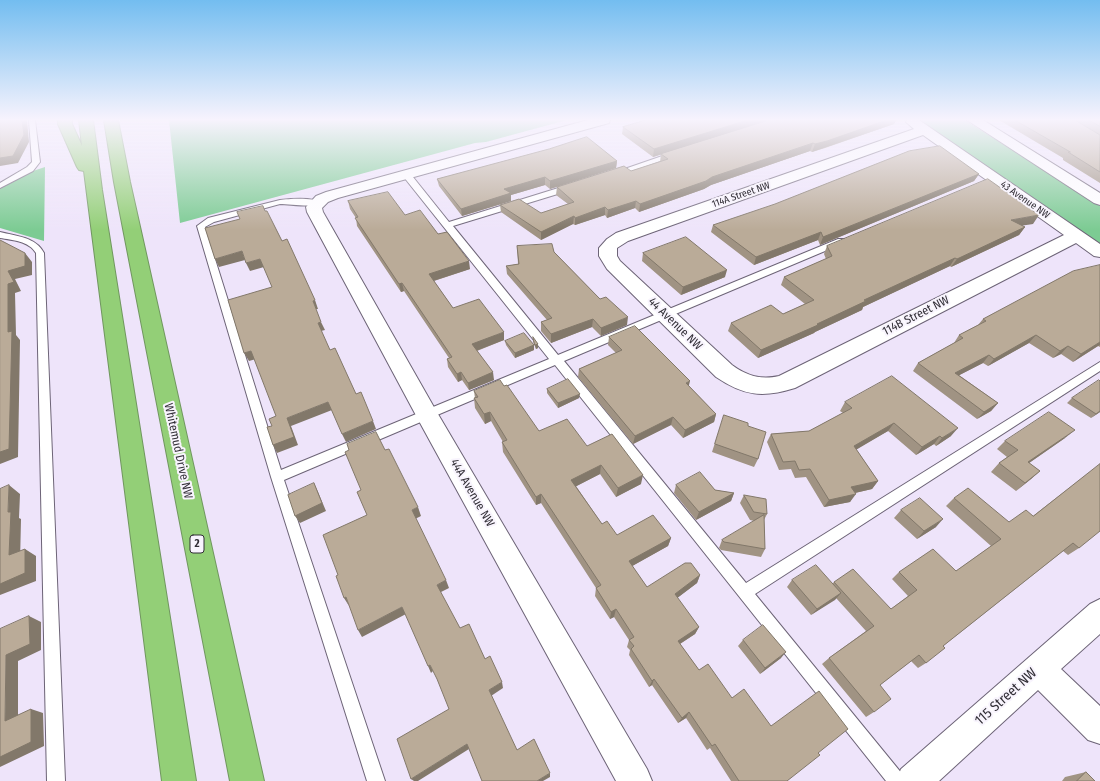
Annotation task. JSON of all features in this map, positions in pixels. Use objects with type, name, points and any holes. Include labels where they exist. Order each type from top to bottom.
[{"type":"highway","points":[[79,156],[94,190]]},
{"type":"highway","points":[[90,156],[179,781]]},
{"type":"highway","name":"Whitemud Drive NW","points":[[117,156],[247,781]]},
{"type":"highway","points":[[122,182],[123,156]]},
{"type":"street","points":[[317,203],[332,195],[470,156]]},
{"type":"street","name":"114A Street NW","points":[[606,251],[613,242],[622,237],[849,156]]},
{"type":"street","name":"43 Avenue NW","points":[[956,156],[986,181],[1100,252]]},
{"type":"street","points":[[1031,156],[1100,200]]},
{"type":"street","name":"44A Avenue NW","points":[[317,203],[314,207],[315,212],[427,415],[635,781]]},
{"type":"street","name":"114B Street NW","points":[[754,385],[771,386],[787,382],[1076,236]]},
{"type":"street","name":"44 Avenue NW","points":[[606,251],[613,265],[724,370],[737,379],[754,385]]},
{"type":"street","name":"115 Street NW","points":[[913,781],[1100,614]]},
{"type":"street","points":[[1038,669],[1100,728]]},
{"type":"lane","points":[[0,186],[30,169],[36,162],[35,156]]},
{"type":"lane","points":[[608,175],[667,156]]},
{"type":"lane","points":[[406,174],[449,225],[896,781]]},
{"type":"lane","points":[[449,225],[578,185]]},
{"type":"lane","points":[[317,203],[291,200],[280,202],[211,220],[201,226],[277,477],[376,781]]},
{"type":"lane","points":[[0,235],[32,244],[39,249],[40,253],[56,781]]},
{"type":"lane","points":[[277,477],[850,238]]},
{"type":"lane","points":[[745,592],[1100,366]]},
{"type":"green space","points":[[173,156],[425,156],[180,223]]},
{"type":"green space","points":[[971,156],[1022,156],[1100,206],[1100,245]]},
{"type":"green space","points":[[45,167],[44,241],[0,228],[0,189],[33,171]]},
{"type":"building","points":[[521,156],[611,156],[617,161],[550,181],[545,177],[504,189],[511,193],[461,209],[437,179]]},
{"type":"building","points":[[664,156],[773,156],[640,204],[636,201],[608,210],[605,207],[575,218],[574,216],[541,232],[500,205],[519,199],[541,213],[574,202],[557,187],[624,166],[631,171],[668,159]]},
{"type":"building","points":[[895,156],[955,156],[979,174],[823,237],[821,232],[756,257],[713,225],[775,204]]},
{"type":"building","points":[[1075,156],[1100,156],[1100,172]]},
{"type":"building","points":[[988,179],[1039,215],[1011,220],[1025,227],[864,300],[866,301],[817,324],[818,325],[761,350],[731,323],[771,305],[783,314],[814,300],[784,277],[832,256],[827,246]]},
{"type":"building","points":[[388,192],[405,215],[420,210],[438,234],[447,232],[469,261],[429,274],[453,308],[479,299],[504,332],[472,344],[493,372],[468,383],[461,372],[457,374],[447,359],[452,357],[402,283],[399,284],[355,218],[358,217],[348,201]]},
{"type":"building","points":[[263,206],[282,241],[287,239],[315,300],[313,301],[321,322],[318,323],[330,350],[335,348],[356,394],[361,392],[373,421],[342,434],[328,402],[287,418],[294,437],[273,445],[267,427],[272,426],[269,419],[276,416],[251,351],[244,353],[228,300],[272,287],[260,259],[246,263],[242,251],[215,259],[205,228],[240,219],[237,212]]},
{"type":"building","points":[[686,237],[727,270],[683,287],[643,253]]},
{"type":"building","points":[[0,240],[25,253],[25,266],[8,271],[14,282],[8,284],[8,332],[12,331],[9,449],[0,452]]},
{"type":"building","points":[[552,244],[554,252],[600,299],[606,297],[628,317],[601,328],[593,319],[551,334],[541,322],[552,318],[506,266],[519,264],[517,246]]},
{"type":"building","points":[[1100,265],[1100,342],[1081,354],[1068,346],[1060,351],[1036,335],[994,359],[989,355],[955,373],[998,403],[984,412],[918,363],[963,338],[959,335],[986,321],[983,319],[1073,271]]},
{"type":"building","points":[[635,326],[690,381],[686,383],[716,414],[685,430],[673,417],[635,436],[579,369],[622,350],[609,337]]},
{"type":"building","points":[[524,333],[534,345],[515,353],[505,341]]},
{"type":"building","points":[[533,337],[538,344],[535,345]]},
{"type":"building","points":[[892,376],[958,428],[942,438],[940,436],[922,447],[894,423],[854,446],[878,481],[851,487],[856,494],[829,500],[810,469],[799,470],[795,461],[783,462],[771,434],[809,431],[852,408],[845,402]]},
{"type":"building","points":[[568,379],[580,394],[558,403],[547,389]]},
{"type":"building","points":[[500,380],[504,386],[507,385],[539,431],[567,419],[587,446],[612,434],[643,475],[618,488],[601,465],[571,480],[602,524],[607,521],[617,535],[653,515],[671,538],[629,561],[647,587],[685,563],[691,563],[700,575],[675,594],[699,627],[678,641],[699,670],[708,664],[732,698],[744,689],[771,726],[819,691],[848,729],[818,753],[820,755],[787,781],[739,781],[715,744],[712,746],[689,712],[682,718],[654,679],[652,681],[631,649],[634,646],[629,640],[634,637],[616,609],[611,612],[596,588],[601,585],[541,494],[536,497],[502,442],[507,440],[490,412],[484,414],[474,398],[478,397],[474,391]]},
{"type":"building","points":[[1099,380],[1100,411],[1096,414],[1072,398]]},
{"type":"building","points":[[1049,412],[1075,430],[1028,462],[1040,471],[1025,483],[999,463],[1018,450],[1005,441]]},
{"type":"building","points":[[724,415],[748,423],[748,426],[766,432],[758,459],[715,444]]},
{"type":"building","points":[[376,432],[385,450],[389,449],[418,507],[412,510],[446,580],[437,585],[460,628],[469,624],[485,659],[490,656],[502,682],[489,690],[517,750],[534,739],[550,773],[537,781],[482,781],[467,744],[411,779],[397,739],[449,709],[437,679],[430,665],[428,666],[402,607],[358,630],[346,597],[344,598],[336,576],[338,575],[323,535],[367,515],[357,492],[361,490],[345,452],[349,450],[347,444]]},
{"type":"building","points":[[1100,464],[1100,531],[1079,548],[1073,543],[943,646],[945,648],[926,663],[919,655],[880,685],[891,699],[874,712],[829,658],[874,626],[834,582],[853,569],[891,609],[917,590],[899,572],[933,549],[956,571],[1001,539],[954,498],[968,488],[1009,522],[1026,510],[1033,516]]},
{"type":"building","points":[[700,472],[715,490],[734,493],[699,512],[676,485]]},
{"type":"building","points":[[314,483],[322,503],[295,516],[288,495]]},
{"type":"building","points":[[9,485],[8,512],[11,512],[9,555],[25,549],[25,573],[0,584],[0,489]]},
{"type":"building","points":[[744,495],[766,499],[767,514],[754,512]]},
{"type":"building","points":[[920,498],[943,519],[924,531],[901,510]]},
{"type":"building","points":[[764,515],[765,549],[724,542],[722,540]]},
{"type":"building","points":[[816,565],[841,593],[817,609],[792,580]]},
{"type":"building","points":[[29,616],[30,644],[6,655],[5,721],[31,709],[31,742],[0,757],[0,629]]},
{"type":"building","points":[[763,625],[786,652],[765,668],[743,640]]},
{"type":"building","points":[[1086,772],[1095,781],[1077,781]]}]
